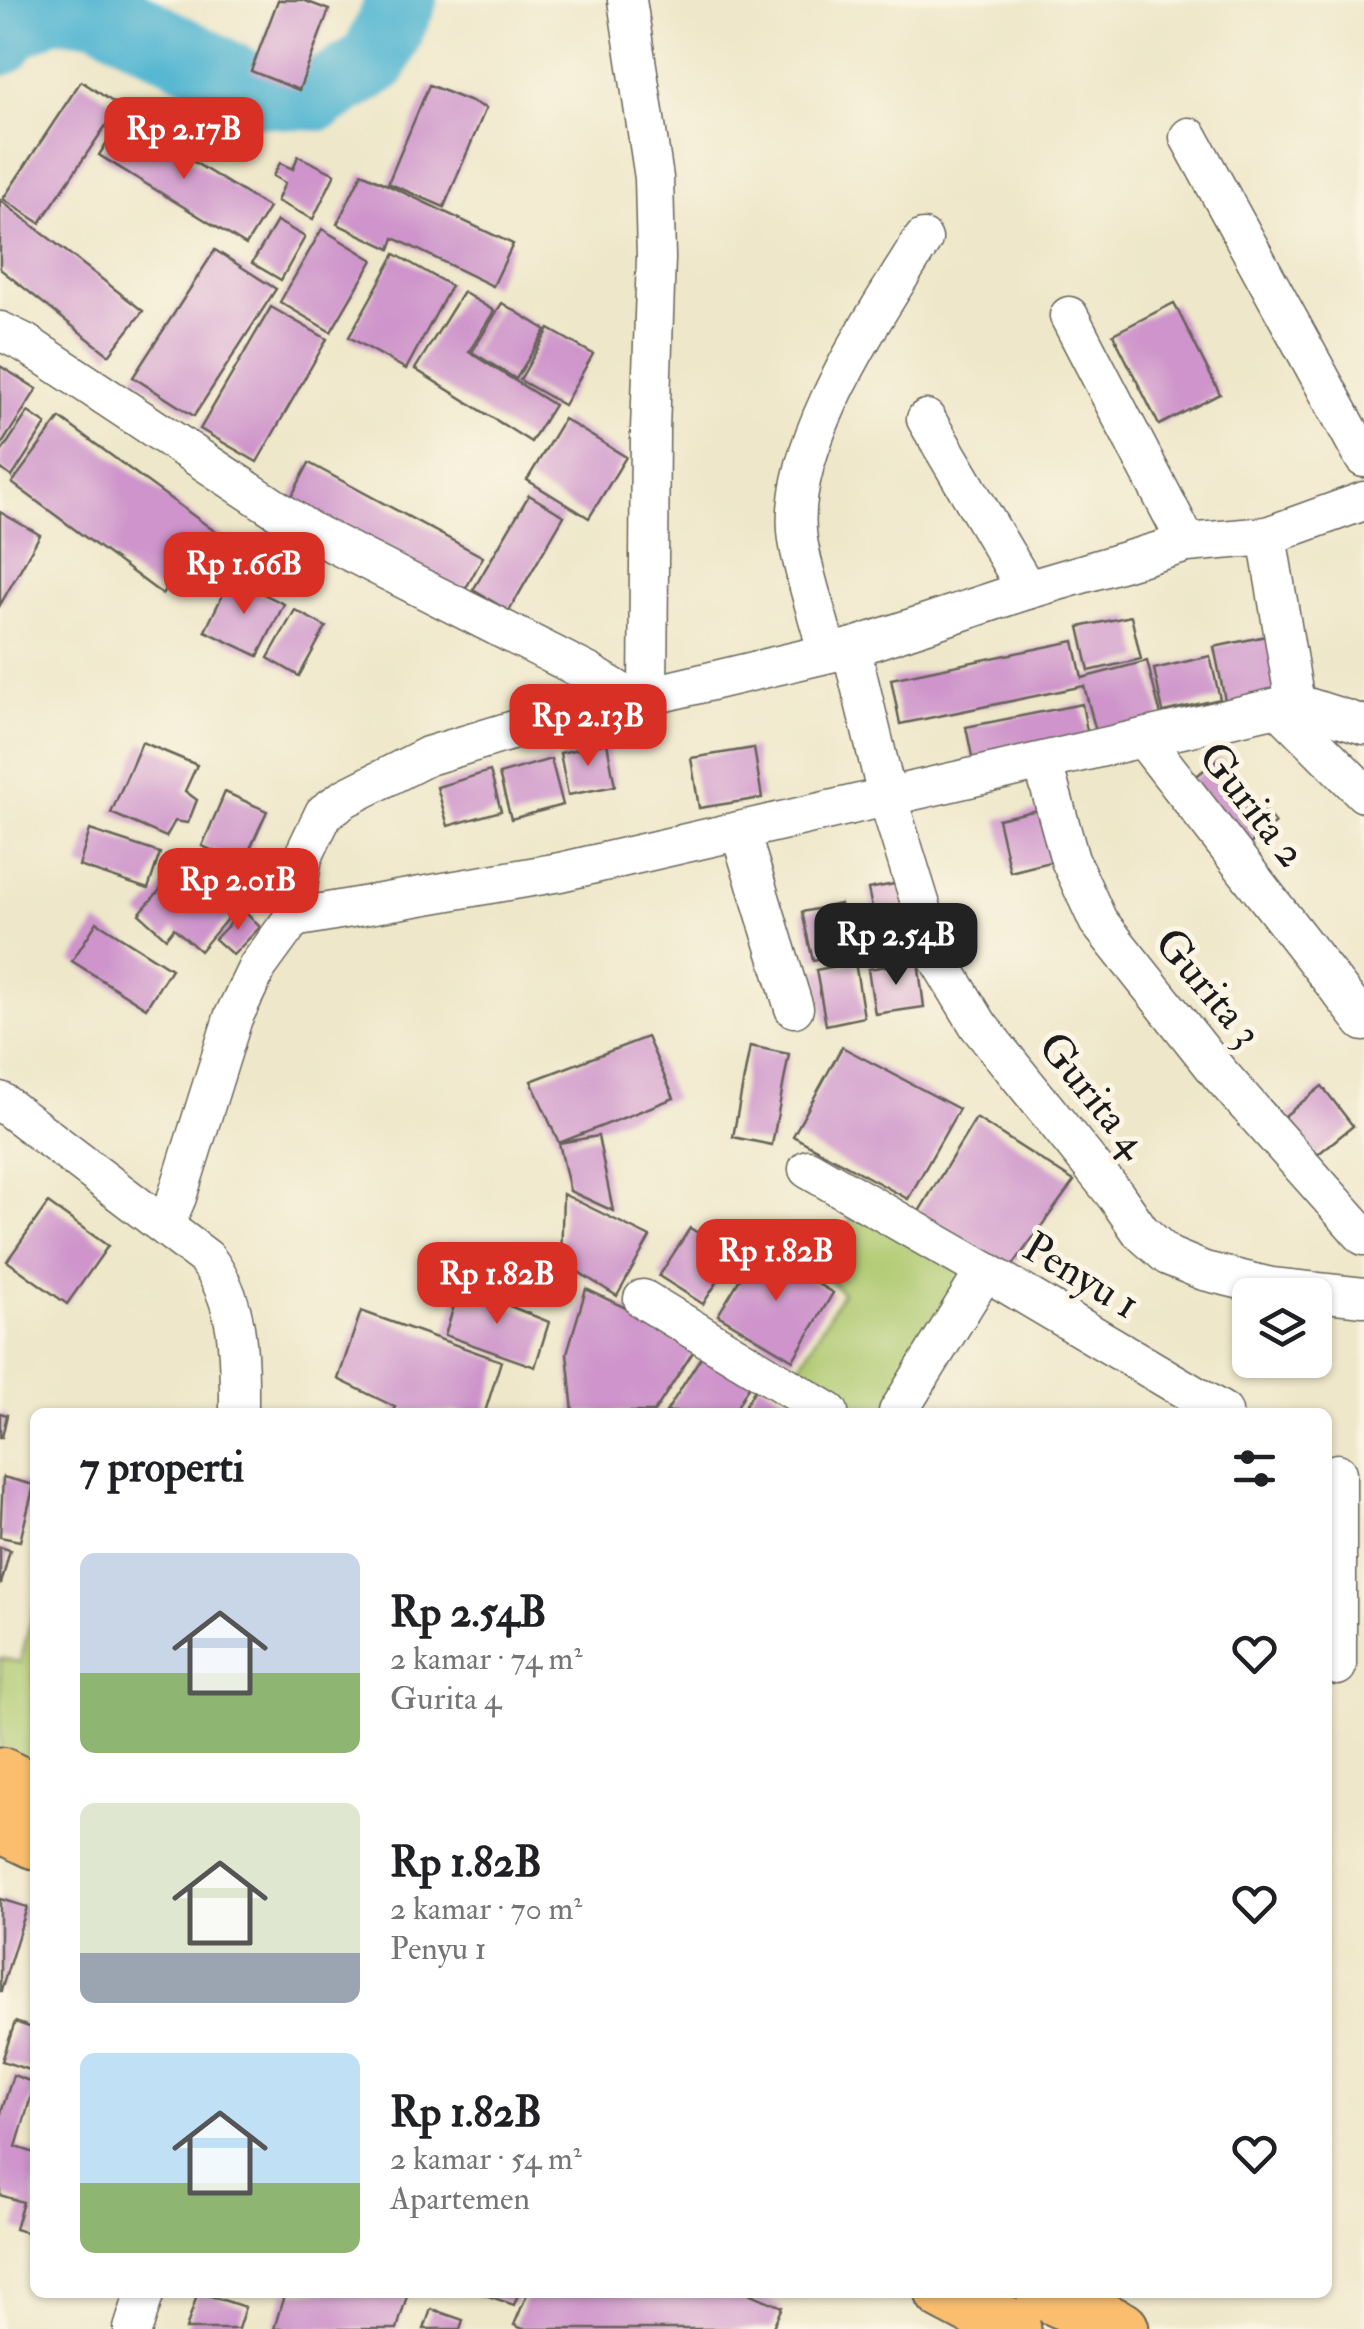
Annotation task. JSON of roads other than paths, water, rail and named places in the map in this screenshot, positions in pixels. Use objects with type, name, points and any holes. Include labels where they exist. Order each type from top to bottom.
[{"type":"highway","points":[[0,1775],[30,1790]]},
{"type":"highway","points":[[0,1824],[30,1839]]},
{"type":"highway","points":[[972,2298],[1121,2329]]},
{"type":"street","points":[[627,0],[654,178],[656,258],[638,696]]},
{"type":"street","points":[[1189,137],[1364,458]]},
{"type":"street","name":"Gurita 4","points":[[923,239],[850,358],[815,434],[799,500],[798,538],[839,650],[936,957],[979,1026],[1141,1232],[1168,1256],[1204,1272],[1270,1287],[1364,1296]]},
{"type":"street","points":[[1069,316],[1186,543]]},
{"type":"street","points":[[0,331],[25,343],[311,532],[638,696]]},
{"type":"street","points":[[926,419],[1027,590]]},
{"type":"street","points":[[165,1225],[233,1018],[258,966],[293,918],[308,841],[332,806],[428,756],[638,696],[839,650],[1186,543],[1266,536],[1364,501]]},
{"type":"street","points":[[1266,536],[1286,705],[1364,793]]},
{"type":"street","points":[[293,918],[542,875],[1286,705],[1364,725]]},
{"type":"street","name":"Gurita 2","points":[[1143,738],[1364,1022]]},
{"type":"street","name":"Gurita 3","points":[[1043,763],[1070,860],[1098,921],[1219,1073],[1364,1236]]},
{"type":"street","points":[[740,832],[794,1008]]},
{"type":"street","points":[[0,1101],[206,1258],[229,1297],[236,1328],[239,1408]]},
{"type":"street","points":[[808,1169],[985,1271]]},
{"type":"street","name":"Penyu 1","points":[[900,1408],[985,1271],[1215,1408]]},
{"type":"street","points":[[643,1299],[822,1408]]},
{"type":"street","points":[[1343,1476],[1343,1667]]},
{"type":"street","points":[[133,2329],[143,2298]]},
{"type":"waterway","points":[[0,41],[5,30],[49,7],[97,8],[260,92],[319,96],[374,61],[402,0]]}]
